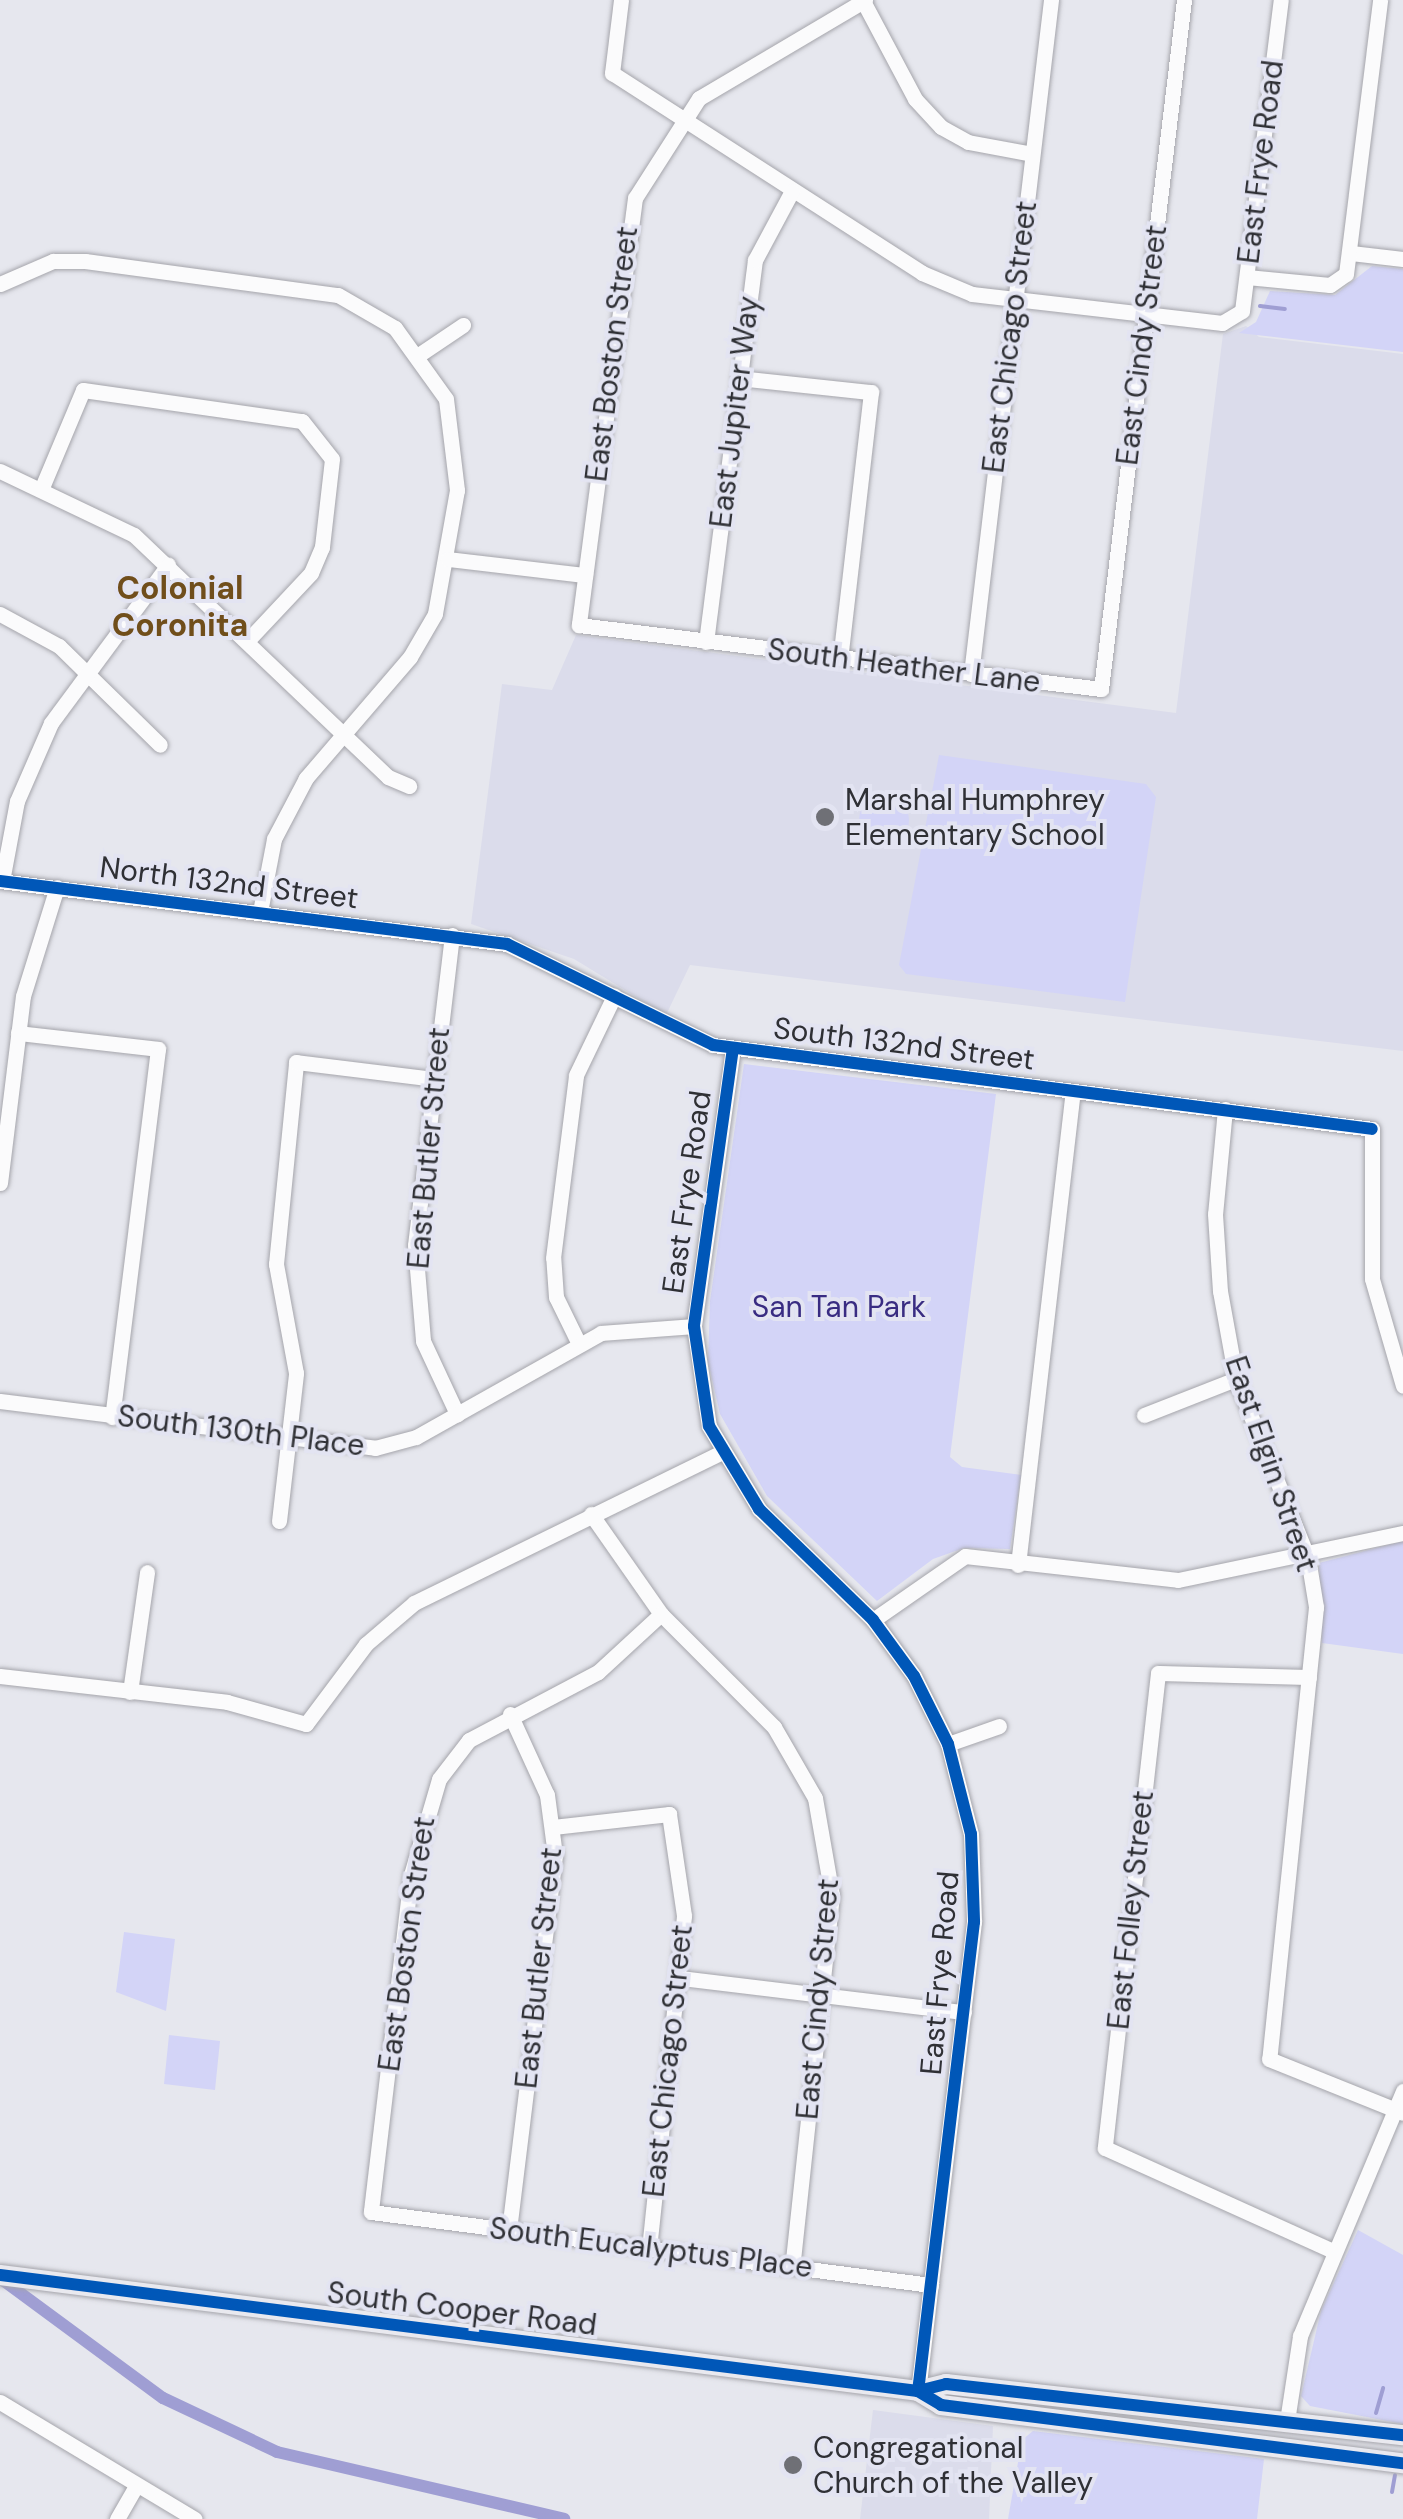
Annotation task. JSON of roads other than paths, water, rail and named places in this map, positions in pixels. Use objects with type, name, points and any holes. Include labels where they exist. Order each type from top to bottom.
[{"type":"main road","name":"South Cooper Road","points":[[0,2275],[918,2391],[946,2384],[1014,2390],[1403,2435]]},
{"type":"main road","points":[[1012,2414],[1014,2390]]},
{"type":"main road","name":"South Cooper Road","points":[[918,2391],[941,2405],[1403,2462]]},
{"type":"main road","points":[[1284,2447],[1287,2421]]},
{"type":"street","points":[[621,0],[612,73],[680,123],[948,286],[1014,299],[1145,314]]},
{"type":"street","name":"East Chicago Street","points":[[971,674],[1051,0]]},
{"type":"street","name":"East Cindy Street","points":[[1102,690],[1184,0]]},
{"type":"street","name":"East Frye Road","points":[[1145,314],[1236,322],[1247,276],[1281,0]]},
{"type":"street","points":[[1247,276],[1330,285],[1346,274],[1380,0]]},
{"type":"street","points":[[864,1],[915,100],[941,127],[968,142],[1032,154]]},
{"type":"street","name":"East Boston Street","points":[[706,642],[579,626],[626,224],[680,123],[716,86],[864,1]]},
{"type":"street","name":"East Jupiter Way","points":[[706,642],[754,260],[792,191]]},
{"type":"street","points":[[1351,253],[1403,259]]},
{"type":"street","points":[[0,284],[54,261],[85,261],[338,295],[420,354],[455,434],[448,559],[435,614],[410,657],[342,732],[283,818],[260,912]]},
{"type":"street","points":[[420,354],[463,325]]},
{"type":"street","points":[[739,378],[870,392],[840,658]]},
{"type":"street","points":[[44,485],[83,390],[302,420],[332,459],[322,546],[310,573],[248,639]]},
{"type":"street","points":[[0,471],[44,485],[119,525],[248,639],[342,732],[409,786]]},
{"type":"street","points":[[448,559],[584,574]]},
{"type":"street","points":[[1,881],[30,764],[168,565]]},
{"type":"street","points":[[0,614],[91,672],[160,745]]},
{"type":"street","name":"South Heather Lane","points":[[706,642],[1102,690]]},
{"type":"street","name":"North 132nd Street","points":[[1,881],[452,935]]},
{"type":"street","points":[[0,1183],[2,1140],[18,1033],[57,887]]},
{"type":"street","name":"South 132nd Street","points":[[452,935],[526,950],[673,1030],[733,1048],[1372,1129],[1372,1279],[1403,1386]]},
{"type":"street","name":"East Butler Street","points":[[452,935],[434,1079],[416,1288],[423,1341],[457,1414]]},
{"type":"street","points":[[579,1344],[556,1297],[553,1258],[576,1075],[614,996]]},
{"type":"street","points":[[18,1033],[158,1049],[112,1417]]},
{"type":"street","name":"East Frye Road","points":[[733,1048],[694,1326],[702,1396],[722,1452],[760,1509],[874,1620],[948,1744],[974,1858],[964,2012],[918,2391]]},
{"type":"street","points":[[280,1521],[296,1373],[276,1264],[296,1062],[434,1079]]},
{"type":"street","points":[[1018,1565],[1073,1091]]},
{"type":"street","name":"East Elgin Street","points":[[1225,1109],[1215,1214],[1236,1379],[1308,1558],[1316,1607],[1269,2058],[1400,2112]]},
{"type":"street","name":"South 130th Place","points":[[0,1401],[290,1442],[374,1448],[457,1414],[579,1344],[633,1325],[694,1326]]},
{"type":"street","points":[[1144,1414],[1236,1379]]},
{"type":"street","points":[[0,1676],[227,1702],[306,1724],[366,1644],[414,1602],[722,1452]]},
{"type":"street","name":"East Cindy Street","points":[[591,1514],[661,1614],[774,1727],[815,1798],[832,1895],[792,2267]]},
{"type":"street","points":[[874,1620],[964,1556],[1178,1580],[1308,1558],[1403,1533]]},
{"type":"street","points":[[130,1692],[146,1572]]},
{"type":"street","name":"East Boston Street","points":[[371,2212],[420,1818],[470,1740],[510,1714],[598,1672],[661,1614]]},
{"type":"street","name":"East Folley Street","points":[[1309,1678],[1158,1673],[1105,2148],[1333,2251]]},
{"type":"street","name":"East Butler Street","points":[[509,2230],[553,1827],[510,1714]]},
{"type":"street","points":[[948,1744],[999,1726]]},
{"type":"street","name":"East Chicago Street","points":[[553,1827],[670,1814],[684,1916],[681,1978],[648,2249]]},
{"type":"street","points":[[681,1978],[964,2012]]},
{"type":"street","points":[[1287,2421],[1300,2336],[1333,2251],[1400,2112],[1403,2092]]},
{"type":"street","name":"South Eucalyptus Place","points":[[371,2212],[931,2285]]},
{"type":"street","points":[[0,2402],[195,2519]]},
{"type":"street","points":[[116,2519],[136,2486]]},
{"type":"waterway","points":[[1260,306],[1285,309]]},
{"type":"waterway","points":[[0,2278],[163,2398],[277,2452],[564,2519]]},
{"type":"waterway","points":[[1376,2413],[1383,2388]]},
{"type":"waterway","points":[[1392,2492],[1395,2475]]},
{"type":"place","name":"Marshal Humphrey Elementary School","points":[[825,817]]},
{"type":"place","name":"Congregational Church of the Valley","points":[[793,2465]]},
{"type":"district","name":"Colonial Coronita","points":[[180,608]]},
{"type":"park label","name":"San Tan Park","points":[[839,1307]]}]
